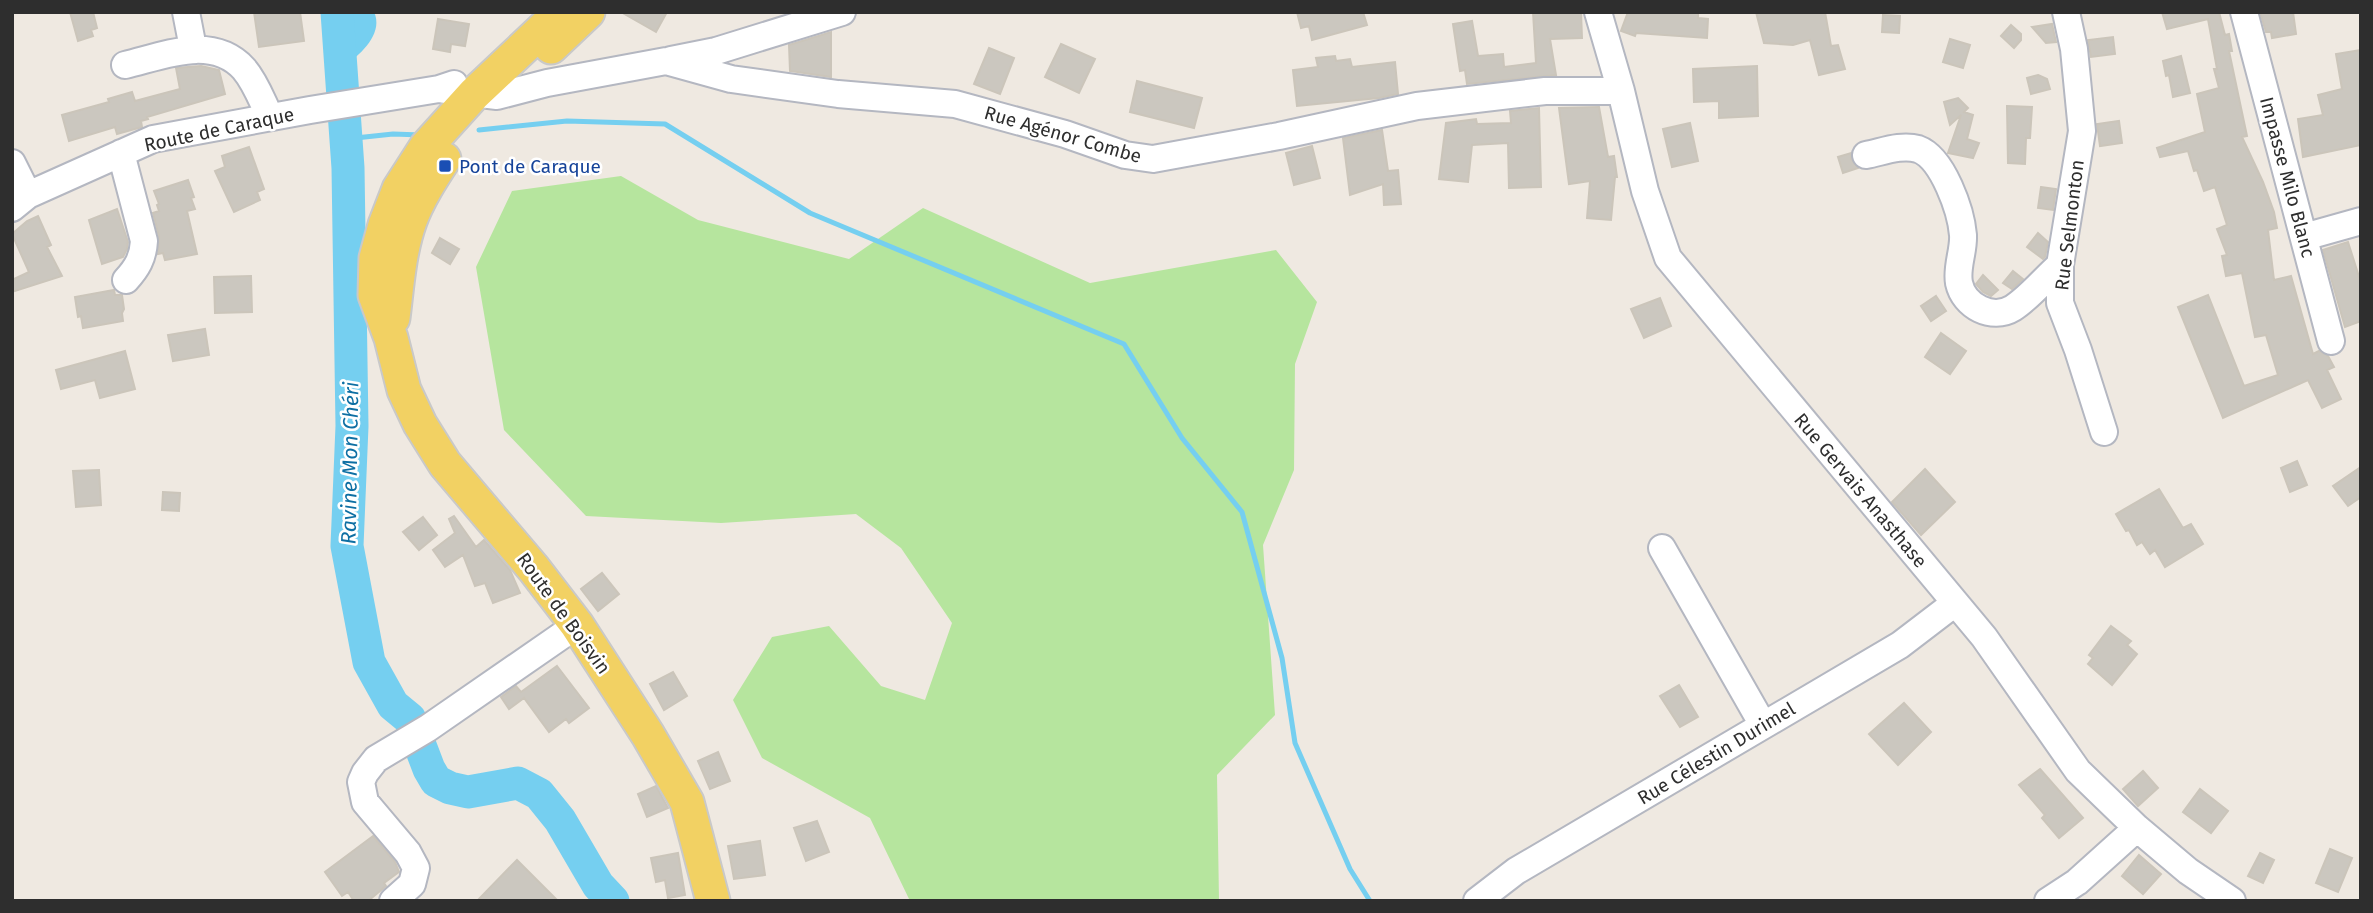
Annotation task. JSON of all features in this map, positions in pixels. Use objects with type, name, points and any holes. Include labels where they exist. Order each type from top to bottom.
[{"type":"main road","name":"Route de Boisvin","points":[[511,81],[561,12]]},
{"type":"main road","name":"Route de Boisvin","points":[[588,12],[511,81],[426,147],[399,189],[385,225],[376,258],[376,295],[391,338],[404,390],[420,424],[445,464],[534,569],[577,625],[648,735],[687,802],[713,901]]},
{"type":"street","points":[[186,12],[193,48]]},
{"type":"street","points":[[666,61],[716,51],[842,12]]},
{"type":"street","name":"Rue Gervais Anasthase","points":[[1598,12],[1621,91],[1645,191],[1668,258],[1984,637],[2078,771],[2137,828],[2188,871],[2232,901]]},
{"type":"street","name":"Rue Selmonton","points":[[2066,12],[2074,49],[2082,131],[2060,265],[2060,303],[2104,432]]},
{"type":"street","name":"Impasse Milo Blanc","points":[[2244,12],[2331,341]]},
{"type":"street","points":[[125,65],[193,48],[223,53],[242,67],[253,81],[270,117]]},
{"type":"street","name":"Rue Agénor Combe","points":[[511,81],[666,61],[732,79],[838,94],[955,104],[1065,134],[1125,155],[1153,159],[1279,136],[1417,106],[1545,91],[1621,91]]},
{"type":"street","name":"Route de Caraque","points":[[20,202],[153,139],[388,97],[511,81]]},
{"type":"street","name":"Route de Caraque","points":[[439,89],[511,81]]},
{"type":"street","points":[[1866,155],[1902,147],[1916,148],[1929,154],[1939,166],[1960,216],[1963,237],[1958,270],[1959,284],[1964,297],[1975,307],[2001,313],[2013,308],[2060,265]]},
{"type":"street","points":[[121,153],[144,241],[143,254],[137,268],[126,280]]},
{"type":"street","points":[[12,163],[20,202]]},
{"type":"street","points":[[2304,237],[2361,221]]},
{"type":"street","points":[[1662,548],[1763,725]]},
{"type":"street","name":"Rue Célestin Durimel","points":[[1477,901],[1516,871],[1900,645],[1955,603]]},
{"type":"street","points":[[393,901],[412,884],[416,869],[408,853],[365,802],[361,793],[361,782],[376,759],[420,733],[577,625]]},
{"type":"street","points":[[2048,901],[2077,882],[2137,828]]},
{"type":"green space","points":[[621,176],[698,220],[849,259],[923,208],[1090,283],[1276,250],[1317,302],[1295,364],[1294,470],[1263,545],[1275,715],[1217,775],[1219,901],[910,901],[870,818],[762,758],[733,700],[772,637],[829,626],[881,686],[925,700],[952,623],[901,548],[856,514],[721,523],[586,516],[504,430],[476,267],[512,191]]},
{"type":"water","points":[[336,12],[374,12],[376,26],[371,40],[351,61],[329,46]]},
{"type":"building","points":[[70,12],[93,12],[97,28],[91,30],[93,36],[78,41]]},
{"type":"building","points":[[254,12],[300,12],[304,41],[259,47]]},
{"type":"building","points":[[621,12],[667,12],[656,32]]},
{"type":"building","points":[[1297,12],[1363,12],[1367,25],[1312,40],[1309,26],[1301,28]]},
{"type":"building","points":[[1533,12],[1581,12],[1582,38],[1550,39],[1556,75],[1467,84],[1465,70],[1460,71],[1453,24],[1472,21],[1478,56],[1503,54],[1504,67],[1536,63]]},
{"type":"building","points":[[1628,12],[1698,12],[1698,18],[1708,19],[1707,38],[1636,33],[1635,36],[1621,31]]},
{"type":"building","points":[[1756,12],[1825,12],[1831,46],[1838,45],[1845,69],[1819,75],[1810,40],[1793,45],[1764,43]]},
{"type":"building","points":[[2162,12],[2219,12],[2225,35],[2229,34],[2232,51],[2229,51],[2247,136],[2242,137],[2263,182],[2277,228],[2268,230],[2274,280],[2291,276],[2313,354],[2319,351],[2328,356],[2334,367],[2327,370],[2341,399],[2322,408],[2308,380],[2223,418],[2178,307],[2208,295],[2244,386],[2278,375],[2266,335],[2255,337],[2242,273],[2226,276],[2222,256],[2227,255],[2217,229],[2227,225],[2215,187],[2204,191],[2188,151],[2160,157],[2157,148],[2205,132],[2197,94],[2219,88],[2208,19],[2167,29]]},
{"type":"building","points":[[2260,12],[2293,12],[2296,34],[2272,38],[2271,32],[2266,32]]},
{"type":"building","points":[[1883,15],[1900,16],[1899,33],[1882,32]]},
{"type":"building","points":[[438,19],[469,24],[465,46],[451,44],[450,52],[433,49]]},
{"type":"building","points":[[2052,24],[2056,42],[2046,43],[2032,27]]},
{"type":"building","points":[[2011,25],[2021,34],[2021,40],[2014,48],[2001,36]]},
{"type":"building","points":[[831,32],[831,77],[790,71],[789,45]]},
{"type":"building","points":[[2113,37],[2115,54],[2091,57],[2088,40]]},
{"type":"building","points":[[1950,39],[1970,45],[1963,68],[1943,62]]},
{"type":"building","points":[[1061,44],[1095,59],[1079,93],[1045,77]]},
{"type":"building","points":[[989,48],[1014,58],[1000,94],[974,84]]},
{"type":"building","points":[[2361,50],[2361,145],[2303,157],[2298,119],[2323,115],[2318,95],[2342,89],[2336,54]]},
{"type":"building","points":[[1335,56],[1336,61],[1350,59],[1352,67],[1395,62],[1398,94],[1297,106],[1293,70],[1318,67],[1316,58]]},
{"type":"building","points":[[2181,56],[2190,93],[2173,97],[2163,61]]},
{"type":"building","points":[[201,66],[219,70],[225,94],[147,117],[148,119],[141,121],[142,127],[117,134],[115,127],[69,141],[62,115],[109,102],[108,99],[132,92],[135,101],[180,89],[176,68]]},
{"type":"building","points":[[1757,66],[1758,116],[1719,118],[1719,101],[1694,102],[1693,69]]},
{"type":"building","points":[[2038,75],[2047,79],[2050,89],[2031,94],[2027,78]]},
{"type":"building","points":[[1137,81],[1202,98],[1194,128],[1130,112]]},
{"type":"building","points":[[1958,98],[1968,108],[1964,112],[1973,115],[1967,139],[1979,143],[1973,158],[1948,153],[1961,115],[1950,125],[1944,102]]},
{"type":"building","points":[[2007,106],[2032,107],[2030,138],[2026,138],[2025,164],[2008,163]]},
{"type":"building","points":[[1599,107],[1608,157],[1614,156],[1617,177],[1611,220],[1587,218],[1590,181],[1569,184],[1559,108]]},
{"type":"building","points":[[1539,108],[1541,187],[1509,188],[1508,143],[1472,145],[1468,182],[1439,179],[1446,123],[1476,119],[1477,124],[1511,123],[1510,111]]},
{"type":"building","points":[[2119,121],[2122,143],[2100,146],[2097,124]]},
{"type":"building","points":[[1690,123],[1698,161],[1672,167],[1663,129]]},
{"type":"building","points":[[1382,130],[1388,171],[1398,170],[1401,204],[1384,205],[1383,184],[1350,195],[1343,138]]},
{"type":"building","points":[[1312,146],[1320,178],[1294,185],[1286,153]]},
{"type":"building","points":[[249,147],[264,189],[257,192],[260,200],[234,212],[215,171],[225,167],[222,156]]},
{"type":"building","points":[[1851,153],[1851,159],[1858,168],[1843,173],[1838,157]]},
{"type":"building","points":[[188,180],[195,209],[187,211],[197,254],[165,260],[163,253],[158,254],[159,237],[153,213],[159,211],[159,204],[154,191]]},
{"type":"building","points":[[2041,187],[2056,189],[2053,210],[2038,208]]},
{"type":"building","points":[[117,209],[128,242],[127,249],[123,257],[102,264],[89,220]]},
{"type":"building","points":[[38,216],[51,245],[47,247],[62,276],[12,292],[12,280],[29,272],[12,234],[27,221]]},
{"type":"building","points":[[2038,233],[2048,242],[2043,259],[2027,247]]},
{"type":"building","points":[[440,238],[459,249],[450,264],[432,253]]},
{"type":"building","points":[[2348,242],[2361,283],[2361,321],[2345,327],[2323,250]]},
{"type":"building","points":[[2013,271],[2023,279],[2012,289],[2003,283]]},
{"type":"building","points":[[1983,275],[1998,290],[1991,296],[1976,284]]},
{"type":"building","points":[[251,276],[252,312],[215,313],[214,277]]},
{"type":"building","points":[[114,290],[115,295],[122,295],[123,321],[83,328],[75,297]]},
{"type":"building","points":[[1936,296],[1946,311],[1931,321],[1921,306]]},
{"type":"building","points":[[1660,298],[1671,326],[1644,338],[1631,309]]},
{"type":"building","points":[[205,329],[209,355],[173,361],[168,335]]},
{"type":"building","points":[[1941,333],[1966,351],[1950,374],[1925,357]]},
{"type":"building","points":[[125,351],[135,389],[100,398],[95,380],[61,389],[56,370]]},
{"type":"building","points":[[2297,461],[2307,485],[2290,492],[2281,468]]},
{"type":"building","points":[[2361,467],[2361,497],[2348,506],[2333,486]]},
{"type":"building","points":[[1925,469],[1955,502],[1921,535],[1892,502]]},
{"type":"building","points":[[99,470],[101,505],[76,507],[73,471]]},
{"type":"building","points":[[2159,489],[2183,528],[2191,524],[2203,544],[2165,567],[2155,550],[2150,554],[2142,542],[2137,545],[2116,514]]},
{"type":"building","points":[[163,492],[180,493],[179,511],[162,510]]},
{"type":"building","points":[[454,516],[476,547],[484,540],[510,570],[520,593],[493,603],[485,583],[475,586],[463,555],[445,567],[433,550],[455,533],[449,519]]},
{"type":"building","points":[[423,517],[437,535],[419,550],[403,532]]},
{"type":"building","points":[[602,573],[619,594],[598,611],[581,589]]},
{"type":"building","points":[[2111,626],[2131,641],[2127,645],[2137,654],[2112,685],[2088,664],[2093,658],[2089,655]]},
{"type":"building","points":[[557,666],[589,708],[569,723],[566,719],[549,732],[524,698],[509,709],[501,697],[516,686],[521,692]]},
{"type":"building","points":[[673,672],[687,696],[664,710],[650,684]]},
{"type":"building","points":[[1679,685],[1698,717],[1680,727],[1660,696]]},
{"type":"building","points":[[1904,703],[1931,732],[1898,765],[1869,734]]},
{"type":"building","points":[[718,752],[730,781],[710,789],[698,761]]},
{"type":"building","points":[[2040,769],[2083,818],[2059,838],[2042,818],[2045,815],[2019,785]]},
{"type":"building","points":[[2143,771],[2158,788],[2138,806],[2123,789]]},
{"type":"building","points":[[656,786],[668,808],[647,817],[638,794]]},
{"type":"building","points":[[2200,789],[2228,811],[2211,833],[2183,812]]},
{"type":"building","points":[[817,821],[829,852],[806,861],[794,828]]},
{"type":"building","points":[[373,836],[395,862],[399,872],[384,883],[386,886],[368,901],[354,901],[348,892],[342,896],[325,872]]},
{"type":"building","points":[[760,841],[765,875],[734,879],[728,846]]},
{"type":"building","points":[[2330,849],[2352,858],[2338,892],[2316,883]]},
{"type":"building","points":[[678,853],[685,895],[668,898],[665,880],[656,882],[651,858]]},
{"type":"building","points":[[2260,853],[2274,860],[2263,883],[2248,876]]},
{"type":"building","points":[[2139,855],[2161,874],[2143,894],[2122,876]]},
{"type":"building","points":[[517,860],[558,901],[477,901]]},
{"type":"waterway","name":"Ravine Mon Chéri","points":[[337,12],[348,168],[352,426],[347,546],[369,662],[393,705],[410,719],[436,781],[468,792],[518,783],[539,794],[560,820],[598,885],[613,901]]},
{"type":"waterway","points":[[479,130],[567,121],[665,124],[810,213],[1124,344],[1182,438],[1242,512],[1282,658],[1295,743],[1350,869],[1370,901]]},
{"type":"waterway","points":[[346,139],[393,134],[421,135]]},
{"type":"place","name":"Pont de Caraque","points":[[445,166]]}]
